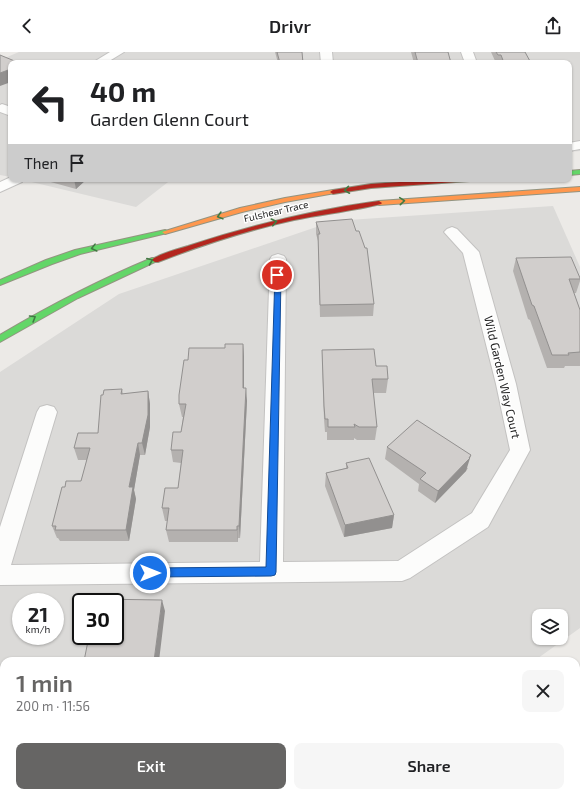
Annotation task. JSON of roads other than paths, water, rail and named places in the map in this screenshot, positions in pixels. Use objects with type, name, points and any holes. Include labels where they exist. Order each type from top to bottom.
[{"type":"street","points":[[103,60],[118,52]]},
{"type":"street","points":[[0,188],[11,182]]},
{"type":"street","name":"Fulshear Trace","points":[[0,283],[49,262],[78,252],[168,231],[240,210],[322,193],[420,182]]},
{"type":"street","name":"Fulshear Trace","points":[[0,339],[58,303],[148,261],[245,229],[333,209],[414,199],[580,189]]},
{"type":"street","points":[[322,193],[333,209]]},
{"type":"street","name":"Wild Garden Way Court","points":[[5,571],[402,571],[480,520],[520,450],[506,384],[471,252],[452,232]]},
{"type":"street","points":[[271,572],[278,259]]},
{"type":"street","points":[[5,571],[47,412]]}]
